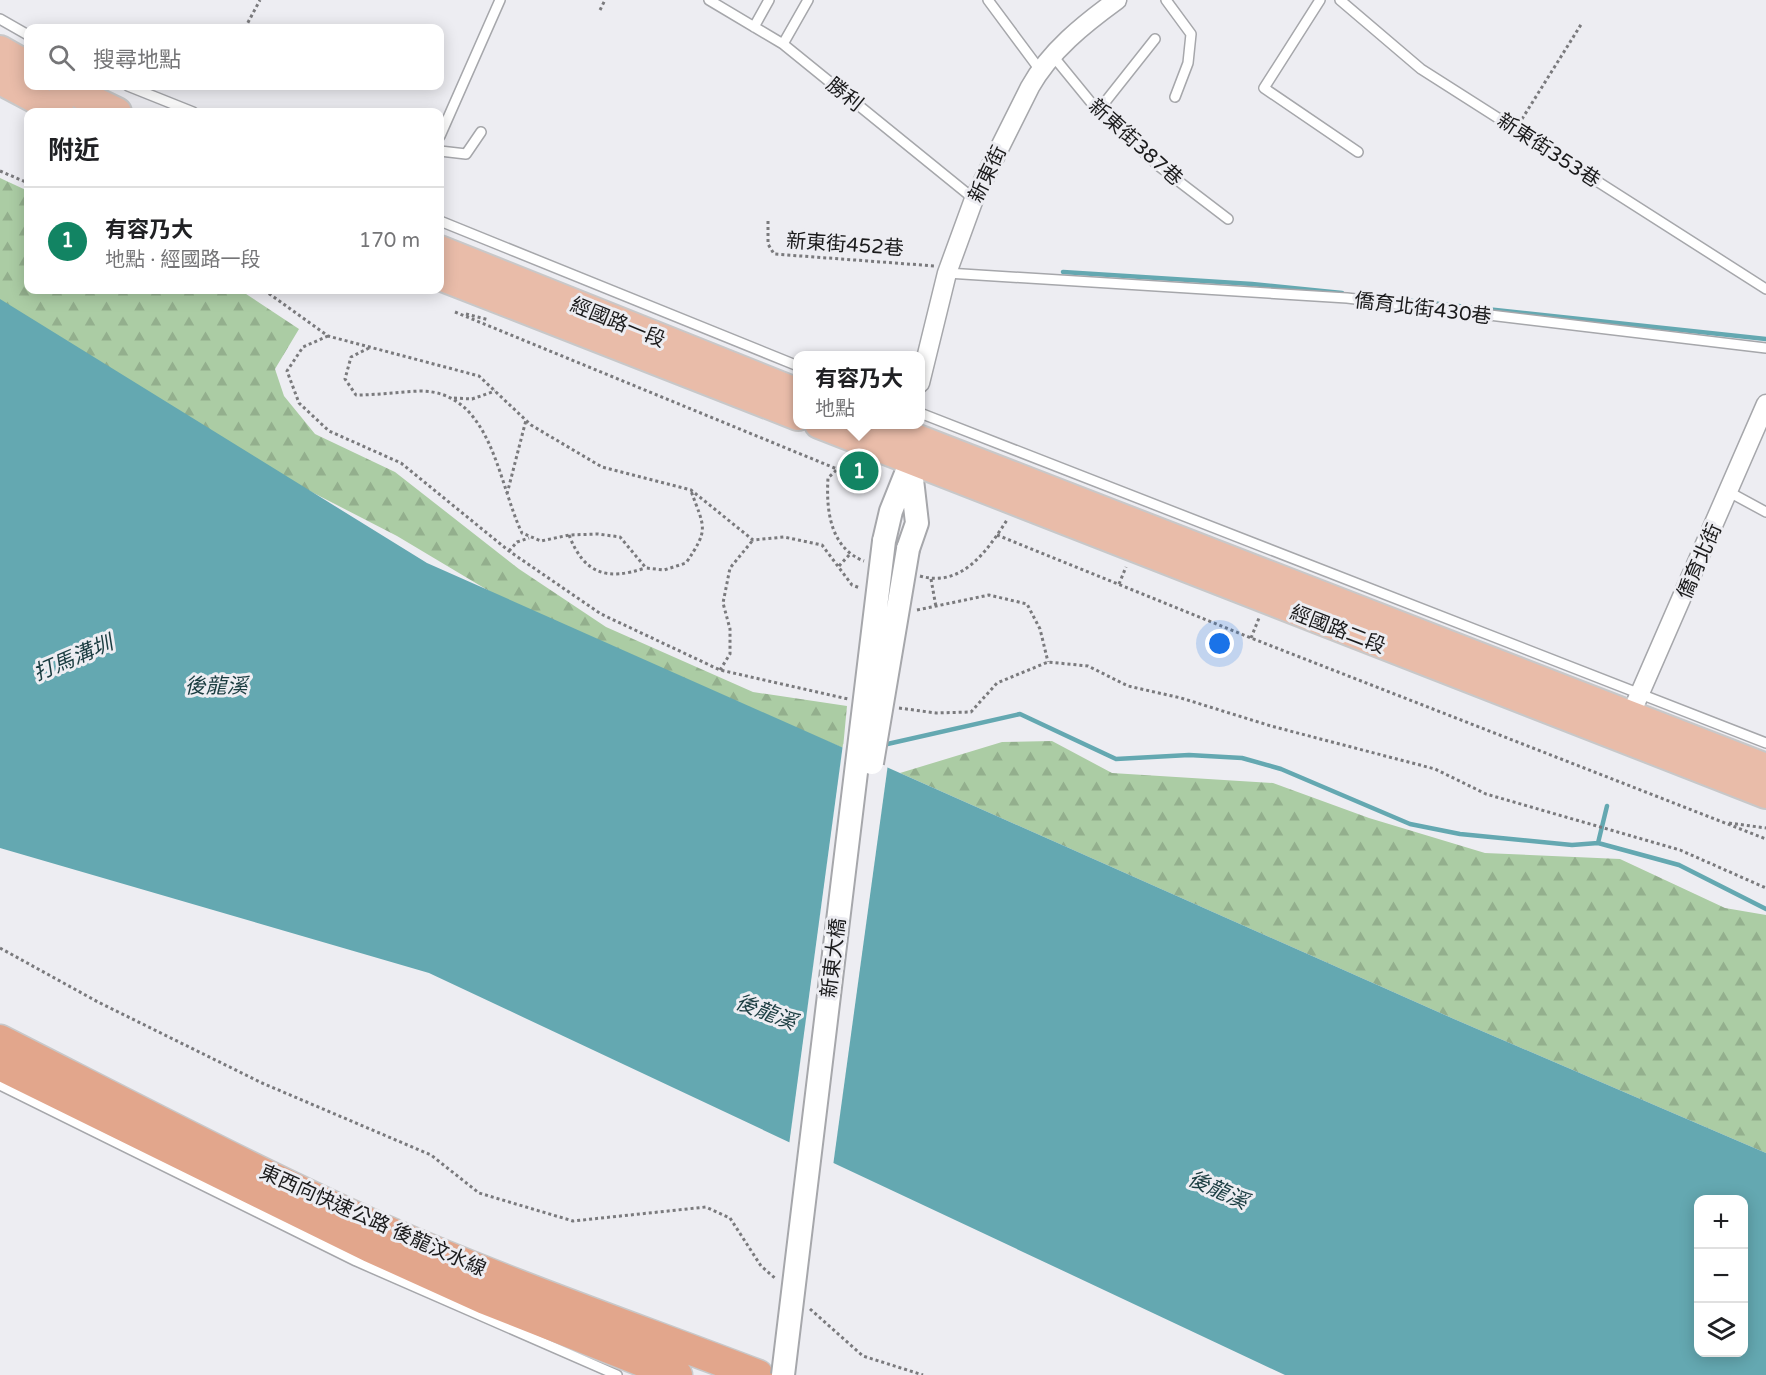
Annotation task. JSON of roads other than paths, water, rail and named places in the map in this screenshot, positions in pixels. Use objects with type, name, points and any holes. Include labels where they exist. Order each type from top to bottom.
[{"type":"highway","name":"東西向快速公路 後龍汶水線","points":[[0,1040],[156,1119],[382,1228],[495,1275],[758,1375]]},
{"type":"highway","name":"東西向快速公路 後龍汶水線","points":[[0,1065],[370,1247],[485,1299],[677,1375]]},
{"type":"main road","points":[[0,50],[24,64]]},
{"type":"main road","points":[[0,80],[52,108]]},
{"type":"main road","points":[[71,90],[109,108]]},
{"type":"main road","name":"經國路一段","points":[[444,252],[793,391]]},
{"type":"main road","name":"經國路一段","points":[[444,278],[793,414]]},
{"type":"main road","points":[[866,429],[914,434]]},
{"type":"main road","points":[[896,429],[914,434]]},
{"type":"main road","name":"經國路二段","points":[[914,434],[1635,704],[1766,768]]},
{"type":"main road","name":"經國路二段","points":[[914,434],[1766,794]]},
{"type":"street","name":"新東街","points":[[925,366],[947,270],[974,199],[1040,70],[1099,13],[1117,0]]},
{"type":"street","name":"僑育北街","points":[[1635,704],[1766,404]]},
{"type":"street","name":"新東大橋","points":[[783,1375],[884,541],[914,434]]},
{"type":"street","name":"新東大橋","points":[[796,1375],[875,740],[908,549],[916,523],[914,434]]},
{"type":"lane","points":[[444,127],[500,0]]},
{"type":"lane","name":"勝利","points":[[709,0],[783,44],[974,199]]},
{"type":"lane","points":[[754,27],[769,0]]},
{"type":"lane","points":[[783,44],[808,0]]},
{"type":"lane","points":[[988,0],[1040,70]]},
{"type":"lane","points":[[1166,0],[1191,34],[1188,63],[1175,97]]},
{"type":"lane","points":[[1320,0],[1264,88],[1358,152]]},
{"type":"lane","name":"新東街353巷","points":[[1340,0],[1421,69],[1766,290]]},
{"type":"lane","points":[[0,19],[24,33]]},
{"type":"lane","points":[[1098,111],[1155,39]]},
{"type":"lane","name":"新東街387巷","points":[[1053,56],[1098,111],[1160,167],[1228,219]]},
{"type":"lane","points":[[138,90],[183,108]]},
{"type":"lane","points":[[444,151],[466,154],[481,132]]},
{"type":"lane","points":[[444,223],[793,364]]},
{"type":"lane","name":"僑育北街430巷","points":[[947,270],[1079,283],[1347,298],[1766,348]]},
{"type":"lane","points":[[1729,492],[1766,512]]},
{"type":"lane","points":[[1635,704],[1766,743]]},
{"type":"lane","points":[[0,1085],[356,1261],[617,1375]]},
{"type":"water","name":"後龍溪","points":[[0,299],[427,563],[1454,1019],[1766,1153],[1766,1375],[1285,1375],[429,973],[0,848]]},
{"type":"waterway","points":[[1063,272],[1252,284],[1342,293]]},
{"type":"waterway","points":[[1365,296],[1766,339]]},
{"type":"waterway","points":[[883,745],[1020,714],[1116,759],[1189,755],[1242,758],[1281,769],[1410,824],[1460,834],[1572,845],[1598,843],[1679,865],[1766,909]]},
{"type":"waterway","points":[[1598,843],[1607,806]]},
{"type":"place","name":"有容乃大","points":[[859,471]]},
{"type":"water label","name":"打馬溝圳","points":[[73,658]]}]
